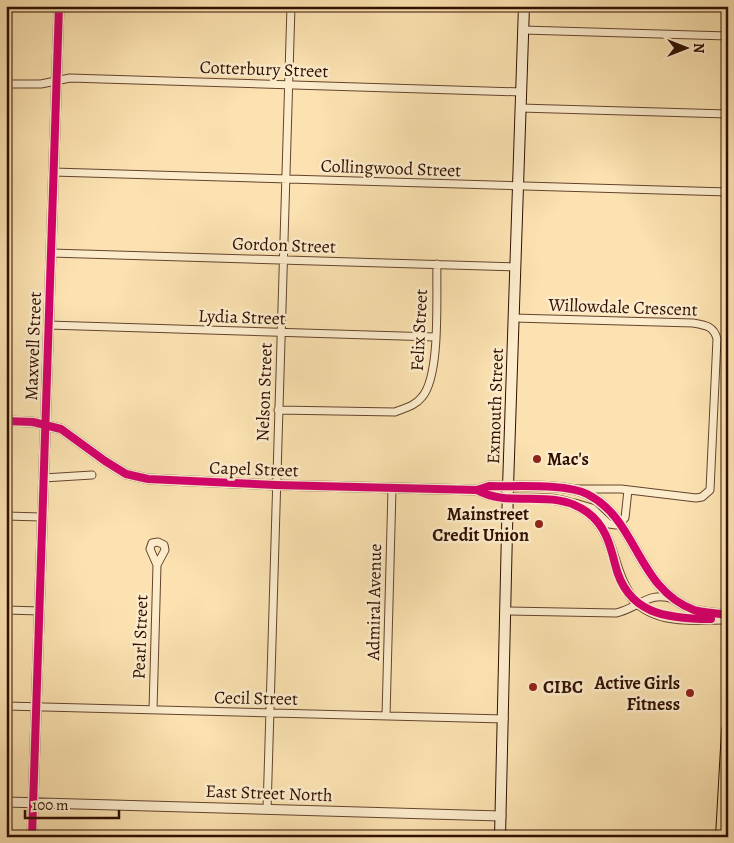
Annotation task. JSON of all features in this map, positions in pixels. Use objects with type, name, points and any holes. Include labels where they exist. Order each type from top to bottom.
[{"type":"highway","points":[[722,837],[728,730]]},
{"type":"main road","name":"Exmouth Street","points":[[500,837],[508,492],[524,6]]},
{"type":"street","name":"Maxwell Street","points":[[32,837],[59,6]]},
{"type":"street","name":"Nelson Street","points":[[267,810],[291,6]]},
{"type":"street","points":[[523,30],[728,36]]},
{"type":"street","name":"Cotterbury Street","points":[[6,84],[41,84],[70,78],[521,92]]},
{"type":"street","points":[[520,108],[728,114]]},
{"type":"street","name":"Collingwood Street","points":[[53,172],[728,192]]},
{"type":"street","name":"Gordon Street","points":[[51,253],[516,267]]},
{"type":"street","name":"Felix Street","points":[[278,410],[395,412],[412,406],[423,397],[433,378],[437,264]]},
{"type":"street","name":"Willowdale Crescent","points":[[514,318],[692,323],[712,328],[716,333],[717,348],[711,484],[706,494]]},
{"type":"street","name":"Lydia Street","points":[[48,325],[435,337]]},
{"type":"street","name":"Capel Street","points":[[6,421],[45,424],[61,429],[126,474],[172,482],[392,489],[477,490],[489,486],[508,492],[565,501],[592,508],[612,525],[620,524]]},
{"type":"street","points":[[43,478],[92,475]]},
{"type":"street","name":"Admiral Avenue","points":[[386,716],[392,489]]},
{"type":"street","name":"Capel Street","points":[[571,489],[586,493],[597,500],[620,524],[662,591],[699,611],[728,615]]},
{"type":"street","name":"Capel Street","points":[[508,492],[571,489],[628,490],[696,498],[706,494]]},
{"type":"street","points":[[620,524],[627,512],[628,490]]},
{"type":"street","name":"Capel Street","points":[[565,501],[587,512],[604,530],[621,583],[639,604]]},
{"type":"street","points":[[6,516],[41,517]]},
{"type":"street","name":"Pearl Street","points":[[153,710],[157,566]]},
{"type":"street","points":[[616,613],[653,597],[665,596],[676,600]]},
{"type":"street","points":[[639,604],[654,612]]},
{"type":"street","points":[[505,611],[616,613],[638,608],[677,619],[728,619]]},
{"type":"street","points":[[6,610],[40,611]]},
{"type":"street","name":"Cecil Street","points":[[6,706],[504,719]]},
{"type":"street","name":"East Street North","points":[[6,802],[501,816]]},
{"type":"cycle path","points":[[32,837],[59,6]]},
{"type":"cycle path","points":[[6,421],[33,422],[61,429],[126,474],[148,479],[276,485],[477,490],[489,486],[540,486],[578,491],[587,494],[604,505],[628,536],[648,570],[660,586],[675,600],[694,610],[728,615]]},
{"type":"cycle path","points":[[477,490],[503,498],[560,501],[574,505],[587,512],[598,523],[609,542],[621,581],[629,594],[639,603],[664,615],[711,619]]},
{"type":"place","name":"Mac's","points":[[537,459]]},
{"type":"place","name":"Mainstreet Credit Union","points":[[539,524]]},
{"type":"place","name":"CIBC","points":[[533,687]]},
{"type":"place","name":"Active Girls Fitness","points":[[690,693]]}]
